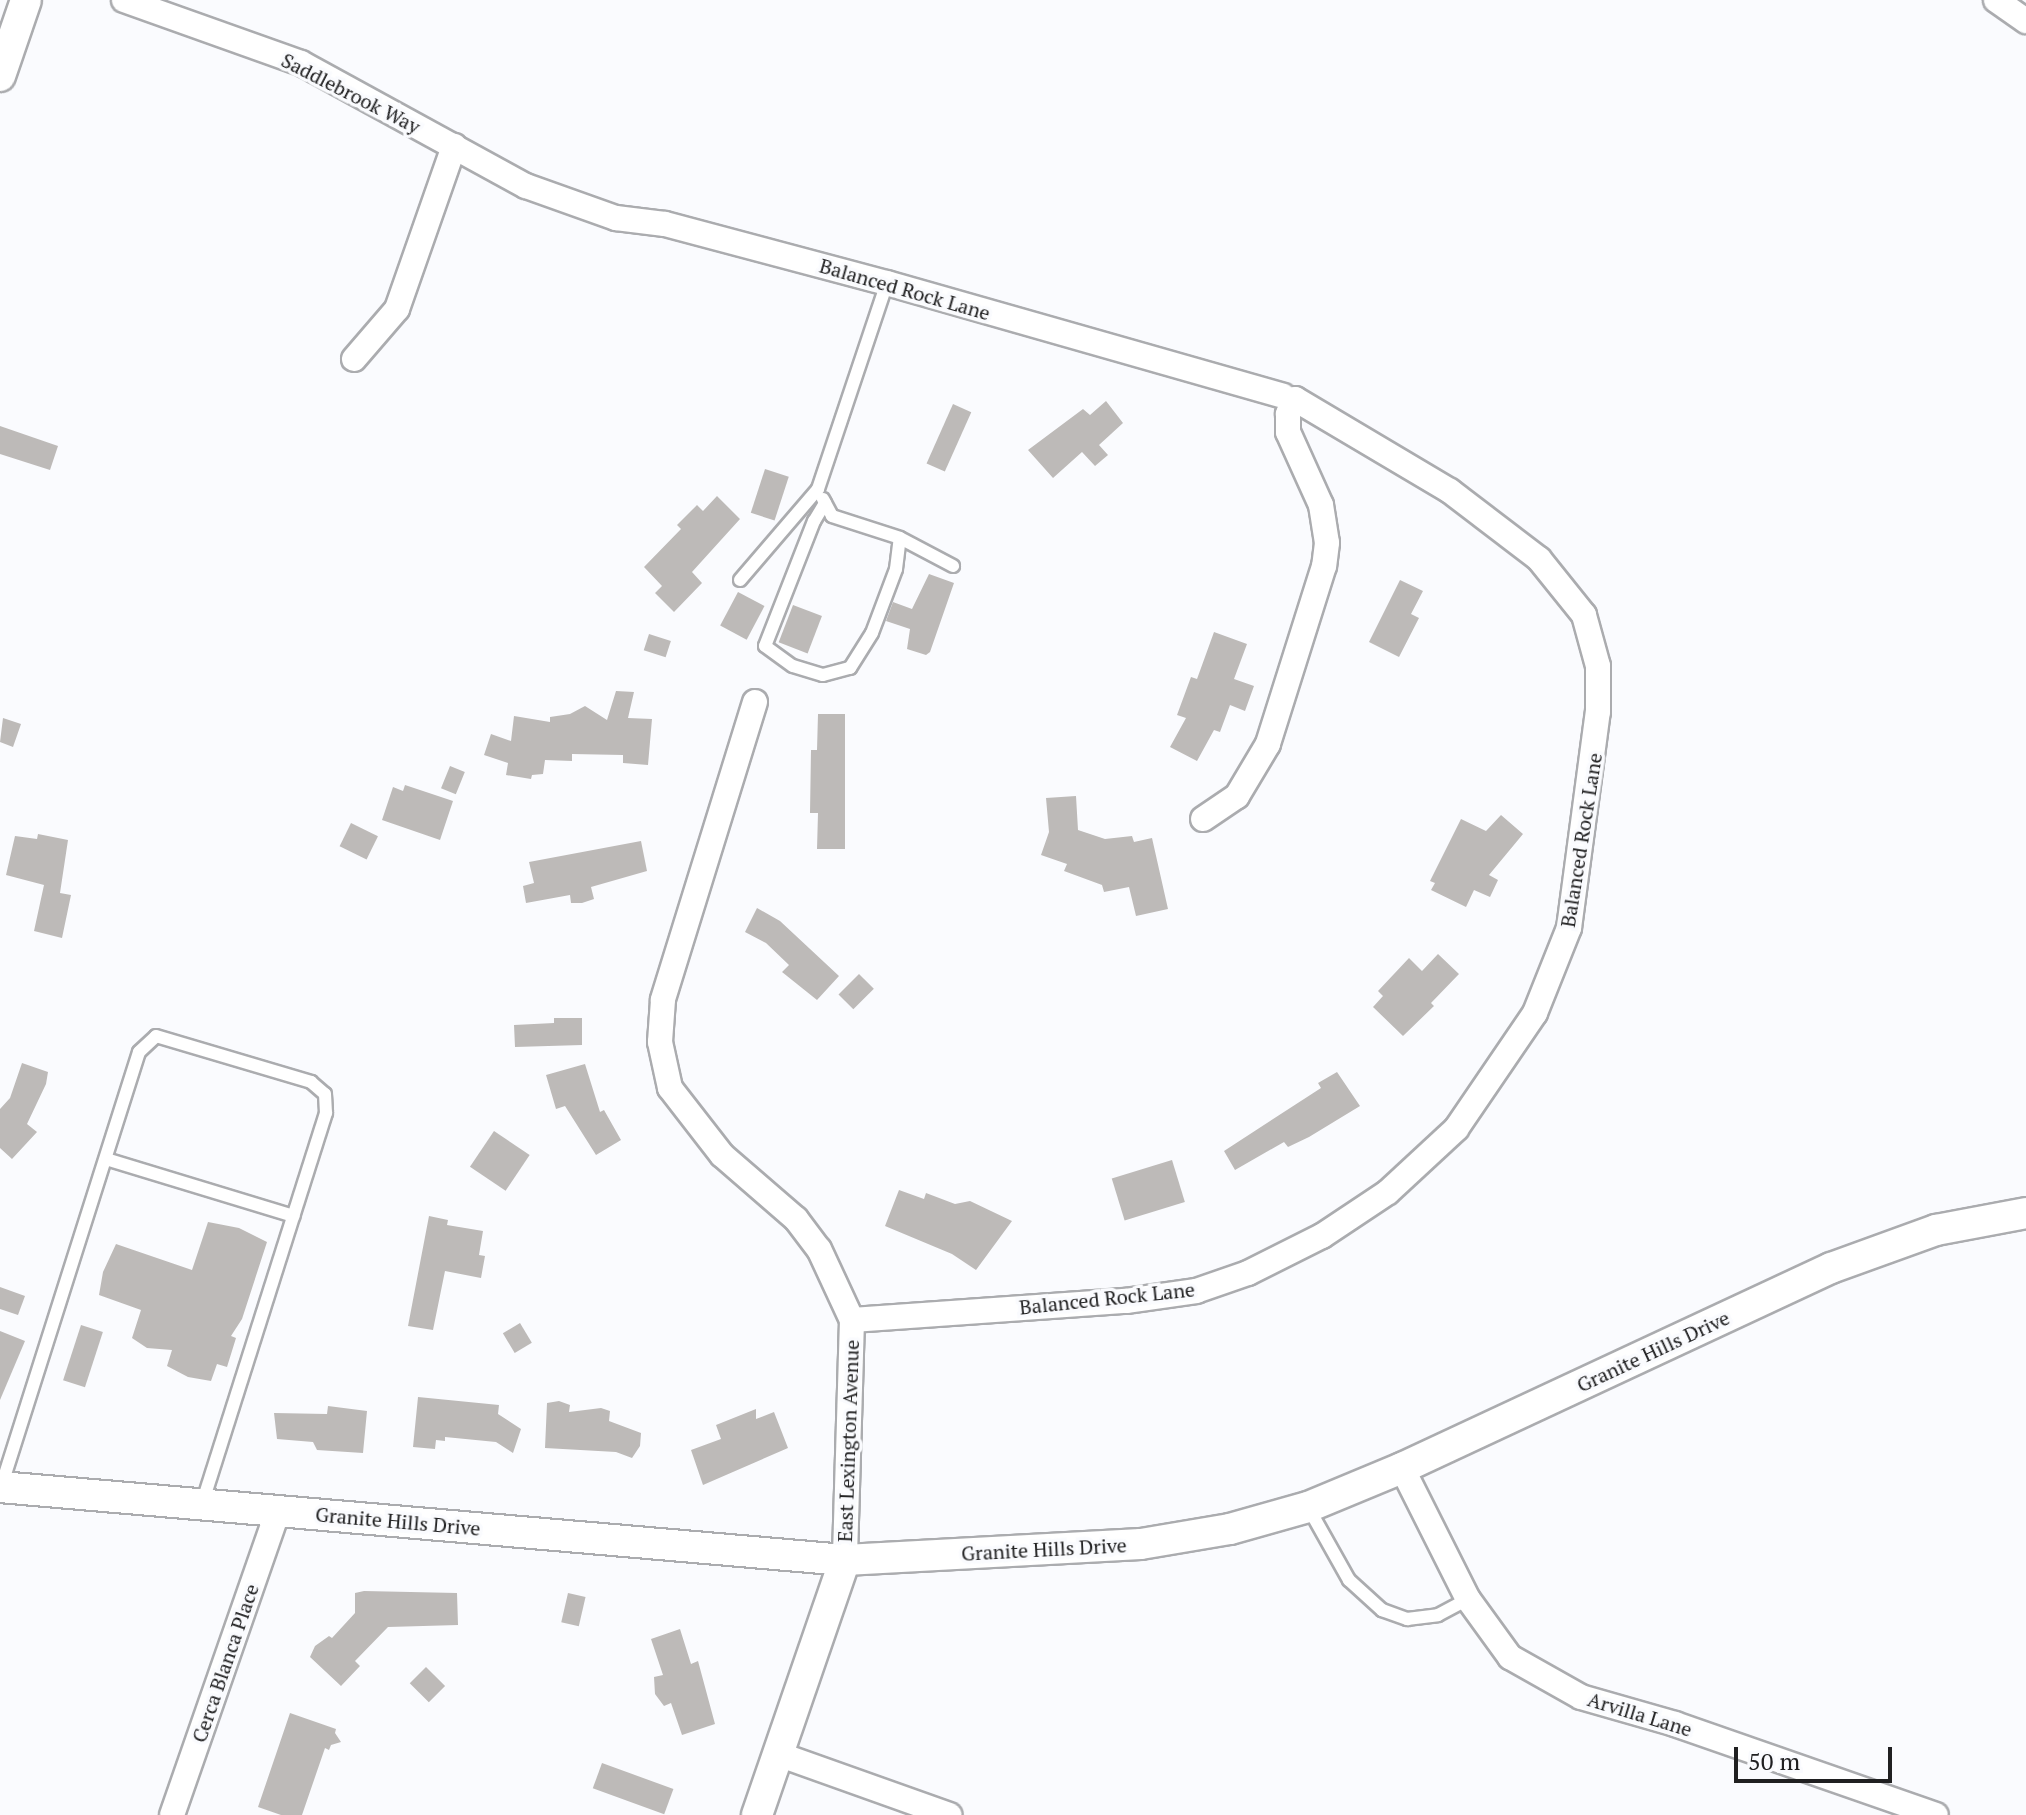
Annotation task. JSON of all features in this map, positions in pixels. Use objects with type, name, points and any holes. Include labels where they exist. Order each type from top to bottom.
[{"type":"street","points":[[0,76],[26,0]]},
{"type":"street","name":"Saddlebrook Way","points":[[124,0],[301,63],[526,186]]},
{"type":"street","points":[[1996,0],[2026,21]]},
{"type":"street","points":[[354,359],[397,309],[454,146]]},
{"type":"street","name":"Balanced Rock Lane","points":[[526,186],[616,218],[665,224],[887,283],[1289,398],[1450,491],[1539,559],[1584,615],[1598,666],[1596,748],[1569,928],[1535,1013],[1456,1129],[1388,1192],[1322,1236],[1248,1273],[1196,1291],[1126,1301],[852,1320]]},
{"type":"street","points":[[1203,819],[1237,796],[1268,744],[1324,566],[1327,535],[1321,505],[1288,432],[1289,398]]},
{"type":"street","name":"East Lexington Avenue","points":[[755,702],[671,971],[663,1000],[660,1042],[670,1088],[722,1155],[796,1219],[812,1239],[852,1320],[845,1560],[757,1815]]},
{"type":"street","name":"Granite Hills Drive","points":[[1,1487],[845,1560],[1141,1544],[1230,1529],[1308,1507],[1402,1468],[1831,1268],[1936,1230],[2026,1213]]},
{"type":"street","name":"Arvilla Lane","points":[[1402,1468],[1468,1599],[1510,1657],[1581,1697],[1675,1724],[1936,1815]]},
{"type":"street","name":"Cerca Blanca Place","points":[[172,1815],[278,1510]]},
{"type":"street","points":[[778,1754],[949,1815]]},
{"type":"lane","points":[[740,580],[818,489],[887,283]]},
{"type":"lane","points":[[818,489],[832,516],[900,538],[953,566]]},
{"type":"lane","points":[[825,503],[814,521],[765,646],[793,666],[823,675],[850,668],[872,633],[896,569],[900,538]]},
{"type":"lane","points":[[1,1487],[139,1052],[156,1036],[311,1082],[325,1094],[326,1113],[202,1503]]},
{"type":"lane","points":[[106,1159],[294,1216]]},
{"type":"lane","points":[[1308,1507],[1349,1580],[1382,1610],[1407,1619],[1438,1615],[1468,1599]]},
{"type":"building","points":[[1106,401],[1123,423],[1099,445],[1108,455],[1095,466],[1082,452],[1053,478],[1028,450],[1083,409],[1090,415]]},
{"type":"building","points":[[953,404],[971,412],[945,472],[927,463]]},
{"type":"building","points":[[0,426],[58,446],[50,470],[0,454]]},
{"type":"building","points":[[765,469],[789,477],[775,520],[751,513]]},
{"type":"building","points":[[717,496],[740,519],[692,572],[702,583],[674,612],[655,593],[662,586],[644,567],[681,529],[677,525],[697,505],[703,511]]},
{"type":"building","points":[[929,574],[954,583],[930,652],[926,655],[907,649],[910,629],[886,621],[893,602],[912,609]]},
{"type":"building","points":[[1400,580],[1423,591],[1411,614],[1419,618],[1399,657],[1369,642]]},
{"type":"building","points":[[738,592],[764,606],[747,640],[720,626]]},
{"type":"building","points":[[793,605],[822,616],[808,653],[779,642]]},
{"type":"building","points":[[1214,632],[1247,644],[1234,679],[1254,686],[1245,711],[1230,705],[1220,732],[1214,730],[1197,761],[1170,747],[1186,718],[1177,715],[1191,677],[1197,679]]},
{"type":"building","points":[[649,634],[671,641],[666,657],[644,650]]},
{"type":"building","points":[[616,691],[634,692],[628,718],[652,719],[648,765],[623,763],[623,755],[572,754],[572,761],[545,760],[543,774],[532,775],[531,779],[506,775],[508,763],[484,755],[491,734],[511,741],[514,716],[550,722],[550,717],[570,714],[585,706],[607,720]]},
{"type":"building","points":[[818,714],[845,714],[845,849],[817,849],[818,813],[810,813],[811,750],[817,750]]},
{"type":"building","points":[[3,718],[21,724],[13,747],[0,742]]},
{"type":"building","points":[[450,766],[465,772],[456,794],[441,788]]},
{"type":"building","points":[[405,785],[453,801],[440,840],[382,820],[393,787],[403,791]]},
{"type":"building","points":[[1076,796],[1078,830],[1105,839],[1132,836],[1134,842],[1152,838],[1168,909],[1136,916],[1129,887],[1104,892],[1102,885],[1064,871],[1067,864],[1041,855],[1049,832],[1046,798]]},
{"type":"building","points":[[1501,815],[1523,834],[1489,875],[1498,880],[1490,897],[1474,890],[1466,907],[1431,890],[1435,883],[1430,881],[1461,819],[1486,831]]},
{"type":"building","points":[[351,823],[378,836],[367,860],[340,846]]},
{"type":"building","points":[[38,834],[68,840],[60,893],[71,895],[62,938],[34,931],[44,885],[6,875],[15,836],[37,839]]},
{"type":"building","points":[[641,841],[647,871],[591,887],[594,899],[582,903],[571,903],[570,895],[526,903],[523,886],[534,883],[529,862]]},
{"type":"building","points":[[757,908],[780,921],[839,976],[817,1000],[782,972],[789,965],[766,943],[745,932]]},
{"type":"building","points":[[1438,954],[1459,974],[1431,1003],[1434,1006],[1403,1036],[1373,1007],[1383,996],[1378,991],[1409,958],[1422,971]]},
{"type":"building","points":[[859,974],[874,989],[853,1009],[838,995]]},
{"type":"building","points":[[554,1018],[582,1018],[582,1045],[515,1047],[514,1025],[554,1023]]},
{"type":"building","points":[[22,1063],[48,1072],[46,1084],[27,1124],[37,1132],[12,1159],[0,1148],[0,1109],[10,1098]]},
{"type":"building","points":[[585,1064],[600,1112],[604,1110],[621,1140],[596,1155],[565,1106],[556,1109],[546,1075]]},
{"type":"building","points":[[1337,1072],[1360,1106],[1309,1137],[1288,1147],[1284,1142],[1235,1170],[1224,1151],[1321,1088],[1318,1083]]},
{"type":"building","points":[[494,1131],[530,1155],[506,1191],[470,1167]]},
{"type":"building","points":[[1172,1160],[1185,1202],[1125,1220],[1112,1178]]},
{"type":"building","points":[[899,1190],[924,1199],[926,1193],[955,1204],[970,1201],[1012,1221],[976,1270],[952,1254],[885,1226]]},
{"type":"building","points":[[429,1216],[448,1220],[447,1225],[483,1231],[479,1255],[485,1256],[481,1278],[445,1271],[433,1330],[408,1326]]},
{"type":"building","points":[[208,1222],[239,1228],[267,1242],[242,1319],[231,1336],[236,1338],[227,1367],[217,1364],[211,1381],[188,1377],[167,1366],[172,1350],[147,1348],[132,1338],[141,1310],[99,1295],[103,1272],[116,1244],[192,1270]]},
{"type":"building","points":[[0,1287],[25,1296],[18,1315],[0,1309]]},
{"type":"building","points":[[520,1323],[532,1343],[515,1353],[503,1333]]},
{"type":"building","points":[[81,1325],[103,1332],[85,1387],[63,1380]]},
{"type":"building","points":[[0,1331],[25,1341],[0,1400]]},
{"type":"building","points":[[418,1397],[499,1405],[498,1414],[521,1429],[513,1453],[496,1442],[445,1437],[445,1441],[436,1440],[435,1449],[413,1447]]},
{"type":"building","points":[[559,1401],[570,1405],[569,1412],[601,1408],[610,1411],[609,1421],[641,1433],[640,1446],[632,1458],[616,1452],[545,1448],[547,1403]]},
{"type":"building","points":[[328,1406],[367,1411],[363,1453],[317,1450],[313,1442],[277,1439],[274,1413],[327,1414]]},
{"type":"building","points":[[756,1409],[756,1419],[774,1412],[788,1448],[703,1485],[691,1450],[721,1439],[716,1425]]},
{"type":"building","points":[[355,1593],[457,1593],[458,1625],[388,1627],[355,1661],[360,1666],[341,1686],[310,1657],[315,1646],[329,1636],[332,1638],[355,1613]]},
{"type":"building","points":[[568,1593],[586,1597],[579,1626],[561,1622]]},
{"type":"building","points":[[680,1629],[691,1664],[698,1661],[715,1724],[682,1735],[671,1703],[664,1706],[655,1694],[654,1677],[663,1675],[651,1639]]},
{"type":"building","points":[[426,1667],[445,1686],[429,1702],[410,1683]]},
{"type":"building","points":[[290,1713],[336,1729],[341,1742],[331,1745],[329,1750],[325,1748],[302,1815],[281,1815],[258,1807]]},
{"type":"building","points":[[602,1763],[673,1789],[664,1814],[593,1788]]}]
